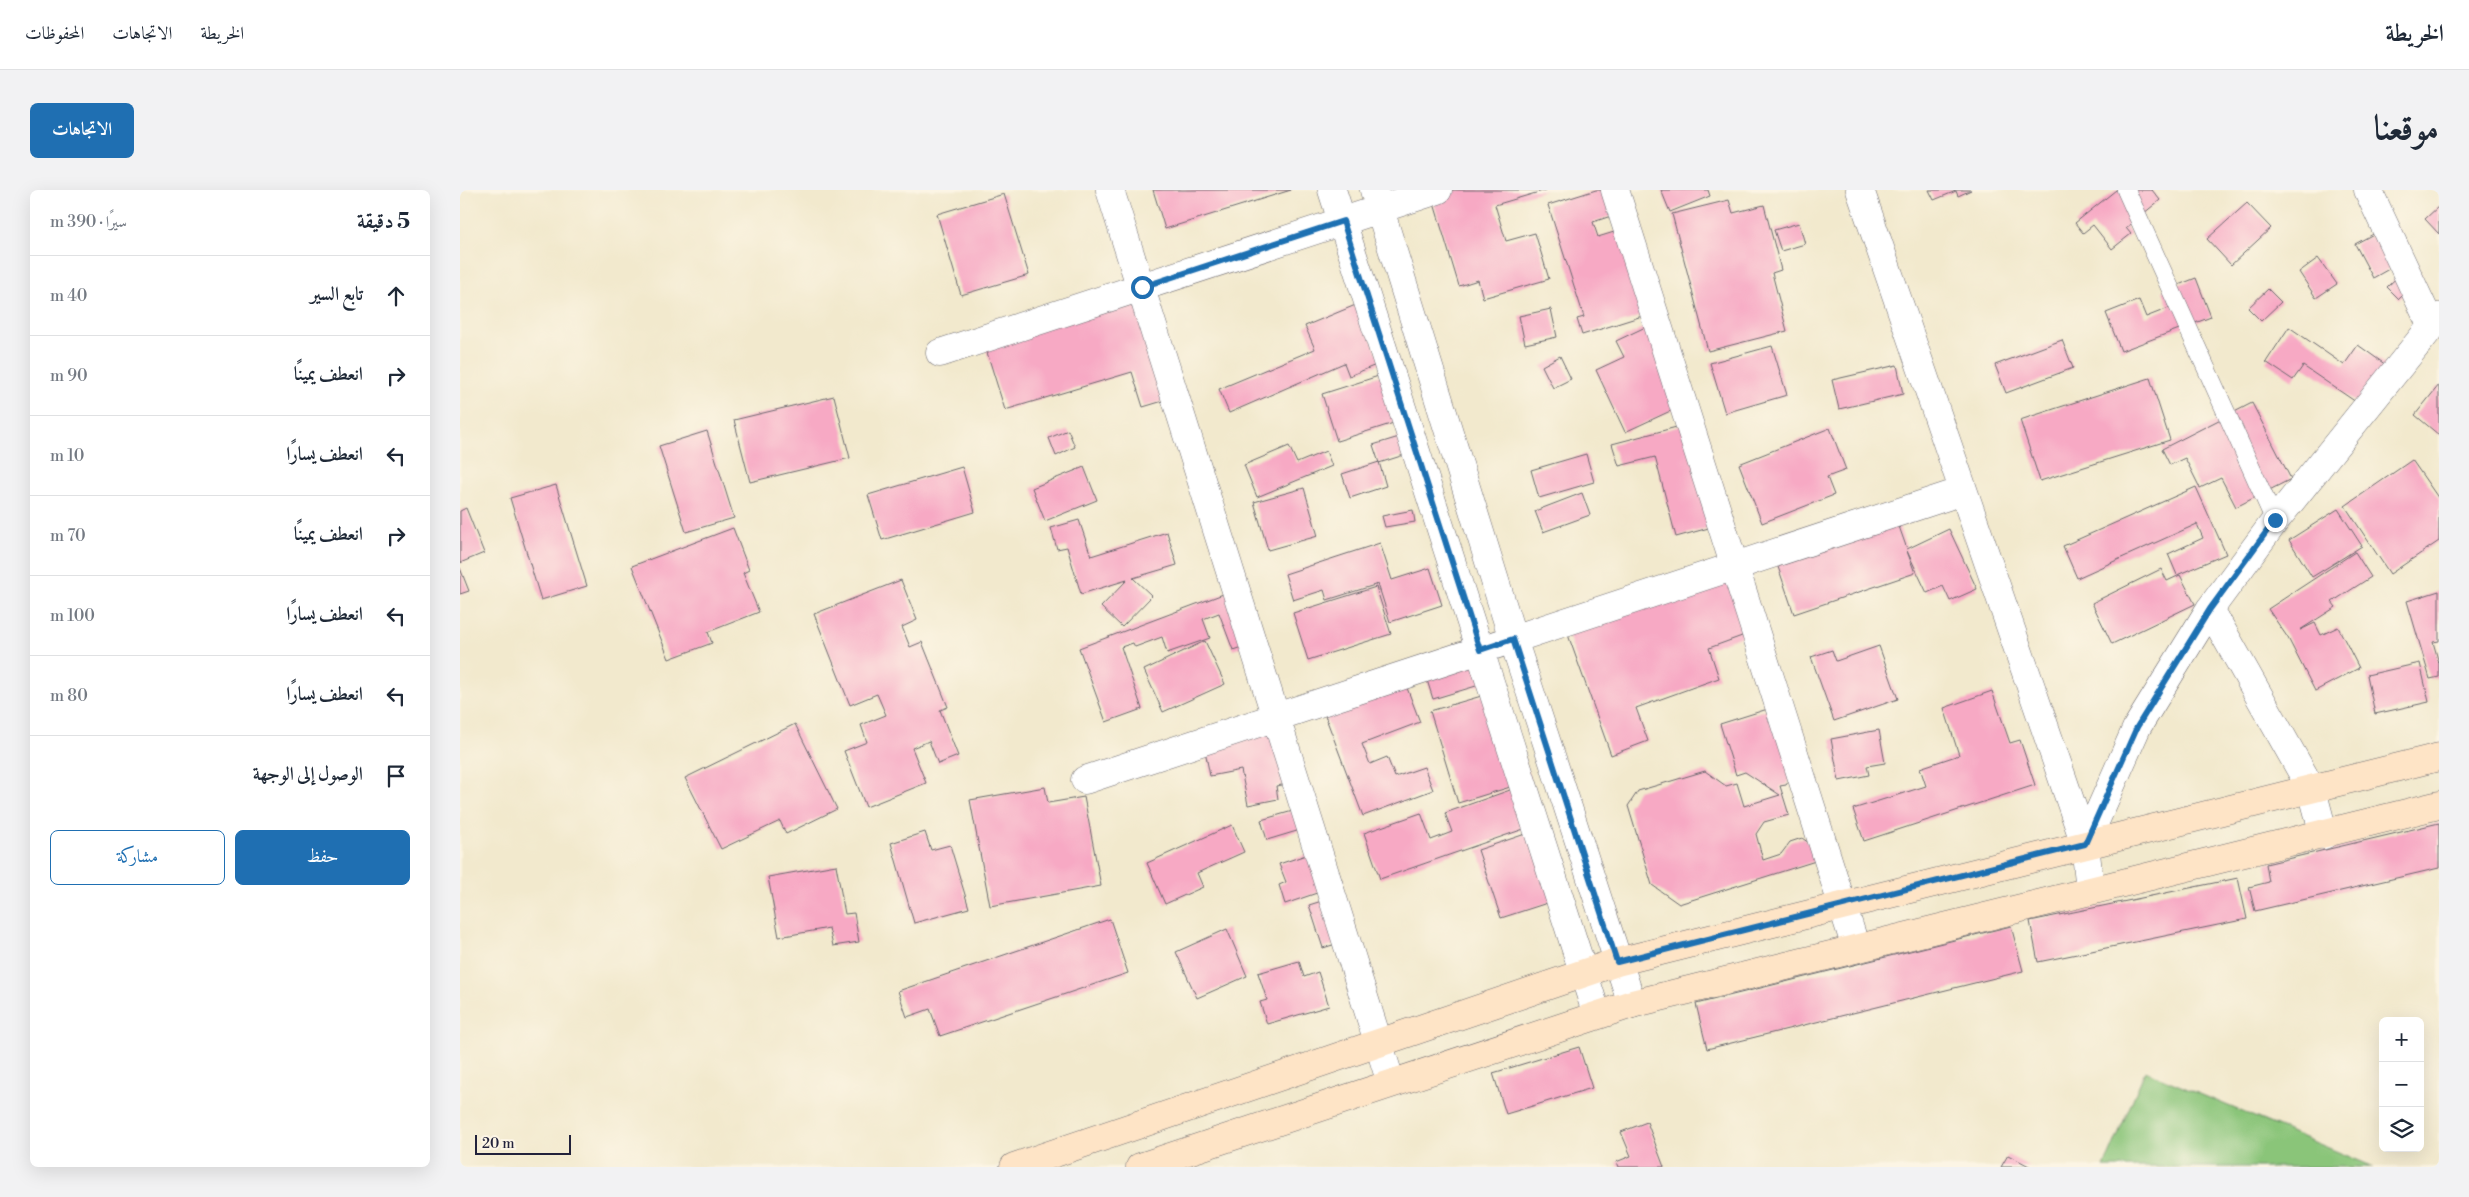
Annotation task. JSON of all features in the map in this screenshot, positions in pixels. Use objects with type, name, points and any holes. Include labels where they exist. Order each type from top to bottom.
[{"type":"main road","points":[[1014,1167],[1617,962],[2439,757]]},
{"type":"main road","points":[[1140,1167],[1632,1004],[2090,890],[2439,806]]},
{"type":"street","points":[[1110,190],[1391,1083]]},
{"type":"street","points":[[1332,190],[1597,1015]]},
{"type":"street","points":[[940,353],[1343,221],[1377,200],[1438,190]]},
{"type":"street","points":[[1615,190],[1733,567],[1856,948]]},
{"type":"street","points":[[1860,190],[2085,844],[2090,890]]},
{"type":"street","points":[[2085,844],[2137,727],[2210,609],[2275,520],[2435,322],[2368,190]]},
{"type":"street","points":[[1377,200],[1513,639],[1632,1004]]},
{"type":"street","points":[[1085,780],[1963,491]]},
{"type":"street","points":[[2210,609],[2312,790],[2324,835]]},
{"type":"lane","points":[[2126,190],[2275,520]]},
{"type":"green space","points":[[2145,1071],[2374,1167],[2104,1167]]},
{"type":"building","points":[[1153,190],[1291,190],[1165,229]]},
{"type":"building","points":[[1430,190],[1546,190],[1495,205],[1506,241],[1535,233],[1549,279],[1483,298],[1478,280],[1459,286]]},
{"type":"building","points":[[1596,190],[1616,190],[1623,212],[1593,222],[1598,237],[1627,228],[1655,312],[1582,335],[1577,319],[1584,317],[1548,205]]},
{"type":"building","points":[[1661,190],[1708,190],[1710,196],[1670,212]]},
{"type":"building","points":[[1929,190],[1971,190],[1958,196],[1956,191],[1934,200]]},
{"type":"building","points":[[2116,190],[2152,190],[2160,200],[2126,228],[2131,234],[2112,249],[2093,225],[2083,233],[2075,223]]},
{"type":"building","points":[[1004,194],[1029,275],[961,295],[937,214]]},
{"type":"building","points":[[1729,200],[1733,213],[1764,205],[1781,270],[1772,273],[1787,331],[1708,351],[1672,214]]},
{"type":"building","points":[[2247,203],[2271,228],[2231,265],[2207,239]]},
{"type":"building","points":[[2439,206],[2439,234],[2425,219]]},
{"type":"building","points":[[1799,223],[1805,244],[1781,251],[1774,230]]},
{"type":"building","points":[[2394,223],[2412,256],[2373,278],[2355,244]]},
{"type":"building","points":[[2318,258],[2337,284],[2316,298],[2299,272]]},
{"type":"building","points":[[2411,264],[2422,277],[2399,299],[2387,287]]},
{"type":"building","points":[[2196,278],[2211,317],[2121,351],[2106,313],[2139,300],[2146,317],[2169,308],[2163,291]]},
{"type":"building","points":[[2268,289],[2281,302],[2261,321],[2248,308]]},
{"type":"building","points":[[1144,300],[1173,398],[1143,407],[1132,372],[1005,410],[980,330]]},
{"type":"building","points":[[1358,304],[1381,363],[1349,376],[1344,363],[1229,413],[1219,389],[1315,349],[1305,326]]},
{"type":"building","points":[[1551,309],[1557,337],[1525,344],[1519,316]]},
{"type":"building","points":[[1658,321],[1679,407],[1625,432],[1596,370],[1624,357],[1616,341]]},
{"type":"building","points":[[2289,327],[2344,365],[2358,345],[2386,365],[2359,404],[2303,366],[2293,380],[2266,362]]},
{"type":"building","points":[[2062,340],[2073,368],[2006,393],[1995,365]]},
{"type":"building","points":[[1772,346],[1787,395],[1725,413],[1710,363]]},
{"type":"building","points":[[1560,356],[1571,379],[1553,388],[1542,366]]},
{"type":"building","points":[[1897,365],[1903,394],[1839,409],[1832,380]]},
{"type":"building","points":[[1388,373],[1403,420],[1337,441],[1322,394]]},
{"type":"building","points":[[2150,378],[2170,440],[2040,481],[2020,420]]},
{"type":"building","points":[[2439,385],[2439,435],[2415,415]]},
{"type":"building","points":[[834,396],[850,458],[750,482],[734,420]]},
{"type":"building","points":[[2252,403],[2291,479],[2236,507],[2221,478],[2200,488],[2185,458],[2170,465],[2162,449]]},
{"type":"building","points":[[1688,424],[1716,526],[1676,537],[1655,457],[1619,466],[1612,444]]},
{"type":"building","points":[[1830,428],[1846,470],[1827,477],[1834,495],[1762,523],[1739,464]]},
{"type":"building","points":[[1068,430],[1075,447],[1056,456],[1049,438]]},
{"type":"building","points":[[707,431],[734,518],[686,532],[659,446]]},
{"type":"building","points":[[1399,437],[1404,455],[1379,463],[1373,445]]},
{"type":"building","points":[[1289,446],[1297,463],[1326,451],[1332,466],[1257,497],[1244,465]]},
{"type":"building","points":[[1586,454],[1594,482],[1539,498],[1531,470]]},
{"type":"building","points":[[2412,460],[2439,499],[2439,541],[2390,574],[2345,506]]},
{"type":"building","points":[[1379,462],[1386,486],[1350,498],[1342,474]]},
{"type":"building","points":[[962,467],[975,512],[882,540],[868,495]]},
{"type":"building","points":[[1084,467],[1097,500],[1045,521],[1032,488]]},
{"type":"building","points":[[556,485],[587,586],[541,600],[510,498]]},
{"type":"building","points":[[2196,487],[2226,554],[2177,575],[2168,554],[2203,538],[2197,524],[2077,578],[2063,546]]},
{"type":"building","points":[[1304,488],[1318,536],[1268,550],[1254,502]]},
{"type":"building","points":[[1582,493],[1590,515],[1543,532],[1535,511]]},
{"type":"building","points":[[466,508],[484,553],[460,563],[460,511]]},
{"type":"building","points":[[2338,509],[2362,546],[2312,577],[2289,540]]},
{"type":"building","points":[[1413,510],[1415,522],[1385,527],[1382,516]]},
{"type":"building","points":[[1895,515],[1907,549],[1949,529],[1977,589],[1950,601],[1943,586],[1927,593],[1907,551],[1915,573],[1794,614],[1774,555]]},
{"type":"building","points":[[1079,520],[1091,556],[1167,532],[1177,565],[1133,578],[1152,596],[1122,627],[1101,607],[1127,580],[1081,594],[1067,547],[1057,549],[1051,528]]},
{"type":"building","points":[[733,528],[749,570],[743,573],[759,612],[708,632],[712,643],[669,659],[632,566]]},
{"type":"building","points":[[1380,543],[1392,580],[1430,568],[1442,605],[1390,622],[1378,584],[1327,600],[1324,590],[1293,600],[1285,574]]},
{"type":"building","points":[[2355,552],[2371,577],[2332,602],[2336,607],[2300,630],[2315,623],[2321,635],[2338,627],[2359,668],[2315,691],[2288,638],[2268,609]]},
{"type":"building","points":[[1727,559],[1753,632],[1709,648],[1719,678],[1636,708],[1648,741],[1611,755],[1562,618]]},
{"type":"building","points":[[460,568],[469,591],[460,594]]},
{"type":"building","points":[[2161,569],[2167,581],[2180,575],[2195,604],[2112,644],[2092,603]]},
{"type":"building","points":[[901,580],[917,620],[902,627],[910,647],[922,642],[948,707],[940,710],[958,756],[938,764],[929,741],[912,748],[926,783],[866,807],[844,751],[867,742],[861,725],[886,715],[877,694],[850,705],[814,614]]},
{"type":"building","points":[[1376,587],[1391,634],[1308,660],[1293,613]]},
{"type":"building","points":[[1234,590],[1253,643],[1233,650],[1219,613],[1203,619],[1210,638],[1167,653],[1162,637],[1135,647],[1133,643],[1121,647],[1142,709],[1106,722],[1079,648]]},
{"type":"building","points":[[2439,591],[2439,641],[2433,642],[2439,663],[2439,677],[2430,679],[2407,601]]},
{"type":"building","points":[[1484,640],[1496,680],[1433,699],[1420,658]]},
{"type":"building","points":[[1205,641],[1225,684],[1163,712],[1144,670]]},
{"type":"building","points":[[1879,646],[1898,699],[1834,721],[1811,657],[1832,650],[1836,661]]},
{"type":"building","points":[[2420,663],[2429,702],[2375,714],[2367,675]]},
{"type":"building","points":[[1399,667],[1420,722],[1362,744],[1370,764],[1387,757],[1395,777],[1424,767],[1433,790],[1363,816],[1318,697]]},
{"type":"building","points":[[1502,690],[1530,781],[1458,803],[1430,711]]},
{"type":"building","points":[[1992,691],[2010,743],[2020,740],[2035,785],[1864,841],[1853,809],[1926,786],[1920,768],[1959,755],[1944,708]]},
{"type":"building","points":[[1790,702],[1807,755],[1786,785],[1780,786],[1789,815],[1764,822],[1756,834],[1763,860],[1781,854],[1790,842],[1802,838],[1823,853],[1825,858],[1679,904],[1652,885],[1628,806],[1638,791],[1705,771],[1726,786],[1737,783],[1744,806],[1780,795],[1745,772],[1736,775],[1720,724]]},
{"type":"building","points":[[1285,714],[1299,782],[1276,786],[1278,799],[1248,805],[1241,770],[1210,776],[1201,730]]},
{"type":"building","points":[[795,724],[837,809],[786,834],[780,821],[721,849],[685,778]]},
{"type":"building","points":[[1879,730],[1885,763],[1867,766],[1869,775],[1839,781],[1831,739]]},
{"type":"building","points":[[1527,784],[1541,823],[1380,879],[1364,833],[1421,813],[1431,840],[1452,832],[1445,813]]},
{"type":"building","points":[[1045,787],[1048,803],[1084,797],[1101,886],[990,906],[970,800]]},
{"type":"building","points":[[1314,805],[1320,824],[1267,840],[1261,820]]},
{"type":"building","points":[[2439,823],[2439,868],[2255,911],[2249,887],[2269,882],[2266,864]]},
{"type":"building","points":[[1232,825],[1244,852],[1197,873],[1203,887],[1165,904],[1147,863]]},
{"type":"building","points":[[1549,826],[1572,895],[1501,918],[1478,850]]},
{"type":"building","points":[[925,832],[931,850],[950,845],[969,908],[914,923],[891,843]]},
{"type":"building","points":[[1330,847],[1343,884],[1285,904],[1279,885],[1286,882],[1279,864]]},
{"type":"building","points":[[836,865],[845,914],[854,913],[859,942],[833,946],[829,928],[779,937],[768,877]]},
{"type":"building","points":[[2238,878],[2247,919],[2038,962],[2030,921]]},
{"type":"building","points":[[1341,895],[1355,938],[1323,948],[1309,905]]},
{"type":"building","points":[[1110,919],[1128,973],[940,1036],[930,1009],[907,1017],[898,991]]},
{"type":"building","points":[[2011,926],[2023,971],[1707,1049],[1696,1004]]},
{"type":"building","points":[[1227,929],[1247,976],[1197,998],[1176,952]]},
{"type":"building","points":[[1299,961],[1304,977],[1318,972],[1329,1006],[1267,1024],[1260,1002],[1267,1000],[1258,973]]},
{"type":"building","points":[[1579,1047],[1592,1088],[1506,1114],[1493,1073]]},
{"type":"building","points":[[1647,1122],[1664,1167],[1618,1167],[1616,1162],[1631,1156],[1621,1132]]},
{"type":"building","points":[[2008,1155],[2031,1167],[2001,1167]]},
{"type":"route","points":[[1142,287],[1343,221],[1480,650],[1513,639],[1617,962],[2085,844],[2137,727],[2210,609],[2275,520]]}]
